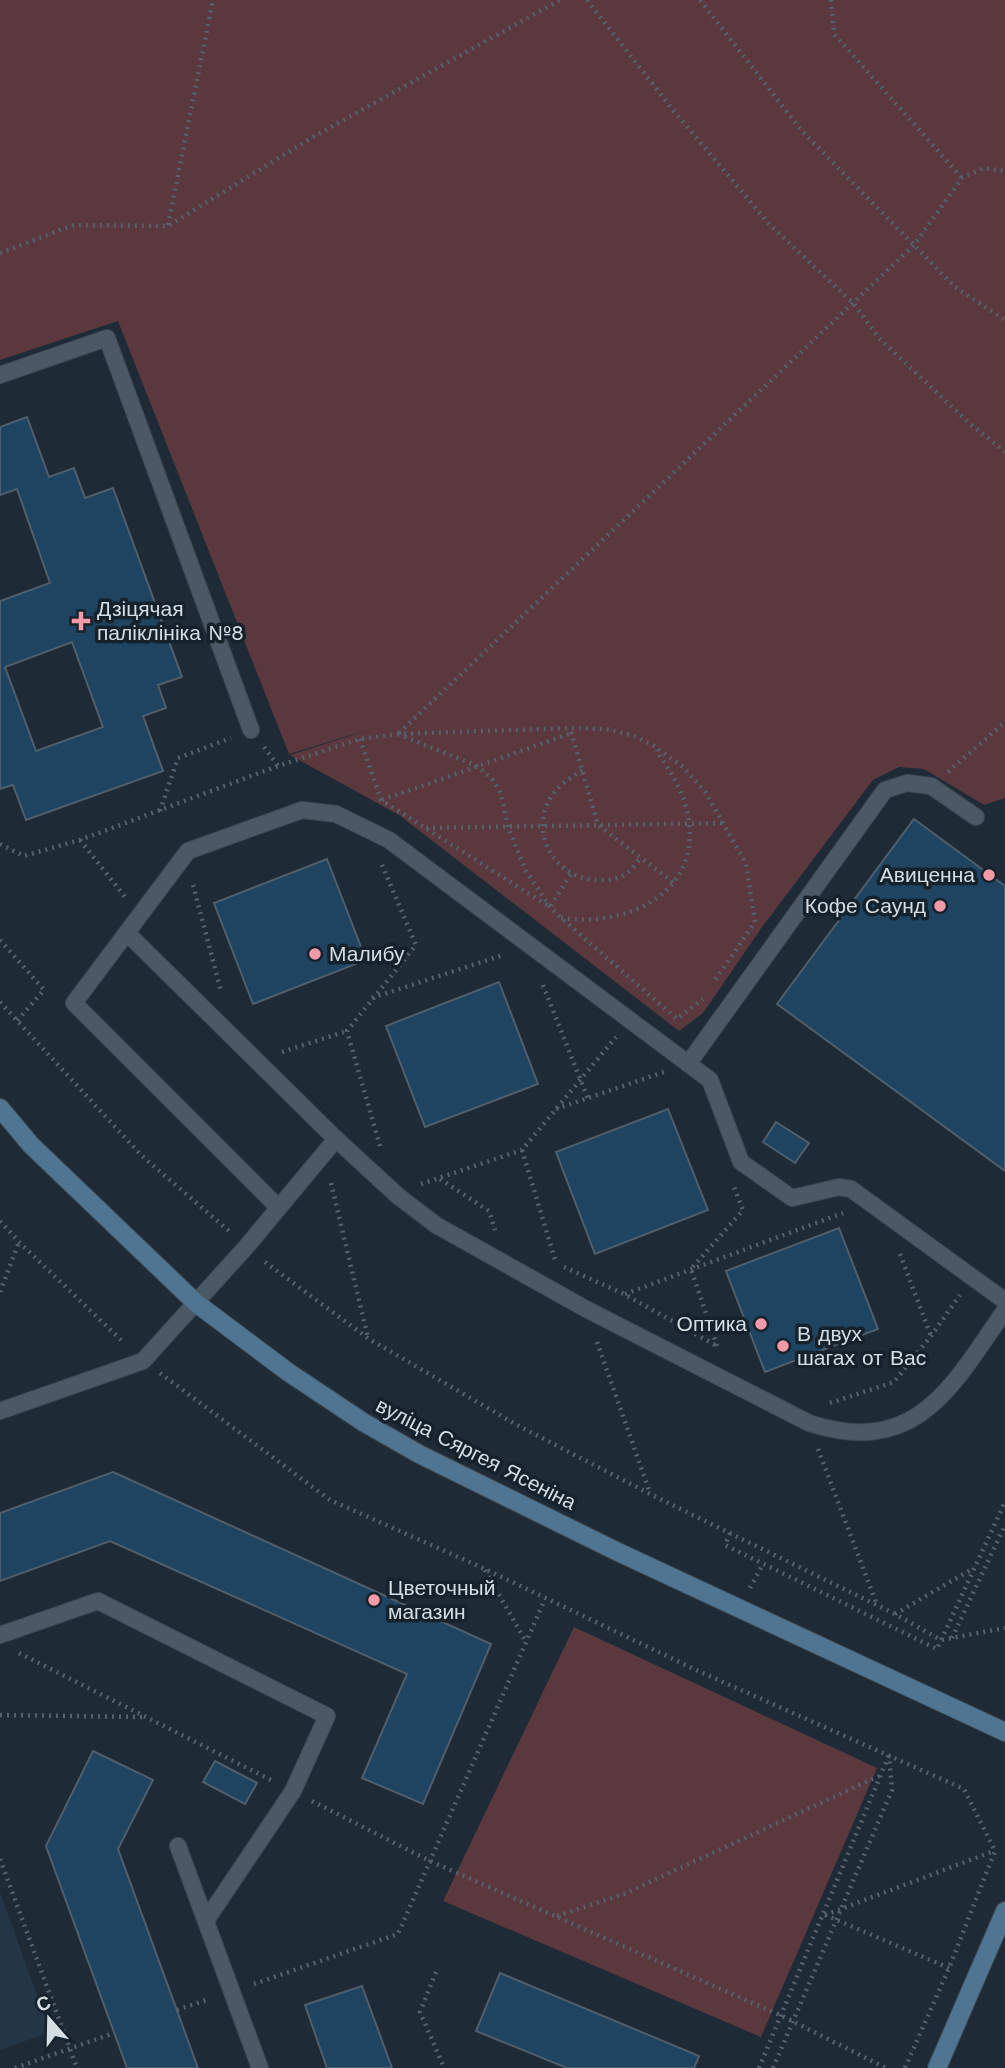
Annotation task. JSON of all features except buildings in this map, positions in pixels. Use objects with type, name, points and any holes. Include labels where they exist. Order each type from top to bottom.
[{"type":"main road","name":"вуліца Сяргея Ясеніна","points":[[0,1108],[31,1145],[196,1303],[288,1372],[363,1422],[419,1454],[618,1552],[1005,1732]]},
{"type":"main road","points":[[937,2068],[1005,1911]]},
{"type":"lane","points":[[0,375],[107,338],[251,730]]},
{"type":"lane","points":[[688,1064],[885,790],[907,783],[931,786],[976,817]]},
{"type":"lane","points":[[127,933],[336,1139],[398,1196],[436,1225],[586,1309],[809,1423],[833,1431],[861,1434],[891,1429],[913,1419],[934,1402],[964,1369],[1003,1298],[851,1189],[839,1187],[792,1198],[741,1162],[710,1080],[388,840],[335,814],[302,810],[188,851],[74,1003],[278,1207]]},
{"type":"lane","points":[[0,1411],[143,1361],[247,1247],[336,1139]]},
{"type":"lane","points":[[0,1635],[98,1601],[327,1716],[293,1791],[206,1919]]},
{"type":"lane","points":[[178,1846],[260,2068]]},
{"type":"path","points":[[167,226],[213,0]]},
{"type":"path","points":[[0,253],[74,225],[167,226],[313,137],[559,0]]},
{"type":"path","points":[[586,0],[673,110],[769,224],[853,303],[879,338],[1005,452]]},
{"type":"path","points":[[699,0],[801,130],[955,287],[1005,320]]},
{"type":"path","points":[[831,0],[835,34],[962,178]]},
{"type":"path","points":[[398,734],[914,245],[962,178],[984,169],[1005,171]]},
{"type":"path","points":[[931,786],[1005,722]]},
{"type":"path","points":[[0,844],[24,856],[80,840],[278,766],[360,739],[398,734],[606,729],[634,736],[654,746],[683,767],[706,793],[746,864],[755,922],[701,1001],[677,1019],[559,918],[526,871],[508,827],[501,794],[492,779],[477,766],[398,734]]},
{"type":"path","points":[[160,811],[178,758],[251,730]]},
{"type":"path","points":[[382,800],[571,730]]},
{"type":"path","points":[[571,730],[598,825],[674,883]]},
{"type":"path","points":[[360,739],[382,800],[550,906]]},
{"type":"path","points":[[559,918],[584,921],[610,919],[636,910],[658,898],[674,883],[682,870],[688,848],[689,824],[682,792],[654,746]]},
{"type":"path","points":[[582,770],[553,794],[546,809],[544,826],[547,848],[558,865],[571,874],[592,881],[612,880],[627,873],[641,857]]},
{"type":"path","points":[[425,828],[725,823]]},
{"type":"path","points":[[80,840],[140,916]]},
{"type":"path","points":[[287,1062],[277,1053],[347,1031],[416,945],[382,863]]},
{"type":"path","points":[[550,906],[571,874]]},
{"type":"path","points":[[191,877],[222,995]]},
{"type":"path","points":[[0,940],[44,990],[16,1022]]},
{"type":"path","points":[[372,999],[503,955],[512,961]]},
{"type":"path","points":[[541,979],[588,1099]]},
{"type":"path","points":[[0,1002],[142,1156],[247,1247],[369,1339],[517,1425],[650,1494],[895,1614],[941,1640],[1005,1628]]},
{"type":"path","points":[[418,1185],[522,1150],[630,1021]]},
{"type":"path","points":[[347,1031],[382,1150],[372,1141]]},
{"type":"path","points":[[555,1110],[667,1071]]},
{"type":"path","points":[[522,1150],[556,1263]]},
{"type":"path","points":[[439,1179],[489,1211],[496,1233]]},
{"type":"path","points":[[330,1180],[369,1339]]},
{"type":"path","points":[[691,1269],[743,1210],[733,1185]]},
{"type":"path","points":[[883,1210],[931,1336]]},
{"type":"path","points":[[624,1294],[850,1211]]},
{"type":"path","points":[[0,1221],[143,1361],[330,1500],[485,1569],[696,1670],[964,1790],[995,1851],[949,1968],[905,2068]]},
{"type":"path","points":[[0,1292],[19,1242]]},
{"type":"path","points":[[544,1257],[624,1294],[727,1353]]},
{"type":"path","points":[[691,1269],[717,1346]]},
{"type":"path","points":[[826,1405],[894,1381],[931,1336],[972,1278]]},
{"type":"path","points":[[586,1309],[650,1494]]},
{"type":"path","points":[[809,1423],[877,1605]]},
{"type":"path","points":[[730,1534],[724,1545],[937,1649],[1005,1502]]},
{"type":"path","points":[[953,1638],[1005,1525]]},
{"type":"path","points":[[895,1614],[975,1567]]},
{"type":"path","points":[[485,1569],[526,1643]]},
{"type":"path","points":[[177,2010],[398,1934],[545,1599]]},
{"type":"path","points":[[881,1621],[887,1610]]},
{"type":"path","points":[[12,1649],[430,1861],[782,2016],[886,2068]]},
{"type":"path","points":[[0,1715],[145,1717]]},
{"type":"path","points":[[759,2068],[889,1755]]},
{"type":"path","points":[[773,2068],[892,1790],[889,1755]]},
{"type":"path","points":[[556,1916],[624,1894],[879,1776]]},
{"type":"path","points":[[824,1915],[995,1851]]},
{"type":"path","points":[[0,1859],[77,2068]]},
{"type":"path","points":[[824,1915],[949,1968]]},
{"type":"path","points":[[436,1972],[420,2012],[444,2067]]},
{"type":"path","points":[[15,2068],[114,2033]]},
{"type":"shaded area","points":[[0,0],[1005,0],[1005,798],[984,805],[924,769],[899,767],[873,780],[762,927],[703,1013],[679,1031],[399,815],[290,755],[381,726],[289,754],[118,321],[0,360]]},
{"type":"shaded area","points":[[574,1627],[877,1768],[761,2037],[443,1901]]},
{"type":"shaded area","points":[[0,1892],[50,2032],[0,2050]]},
{"type":"place","name":"Дзіцячая паліклініка №8","points":[[81,621]]},
{"type":"place","name":"Авиценна","points":[[989,875]]},
{"type":"place","name":"Кофе Саунд","points":[[940,906]]},
{"type":"place","name":"Малибу","points":[[315,954]]},
{"type":"place","name":"Оптика","points":[[761,1324]]},
{"type":"place","name":"В двух шагах от Вас","points":[[783,1346]]},
{"type":"place","name":"Цветочный магазин","points":[[374,1600]]}]
